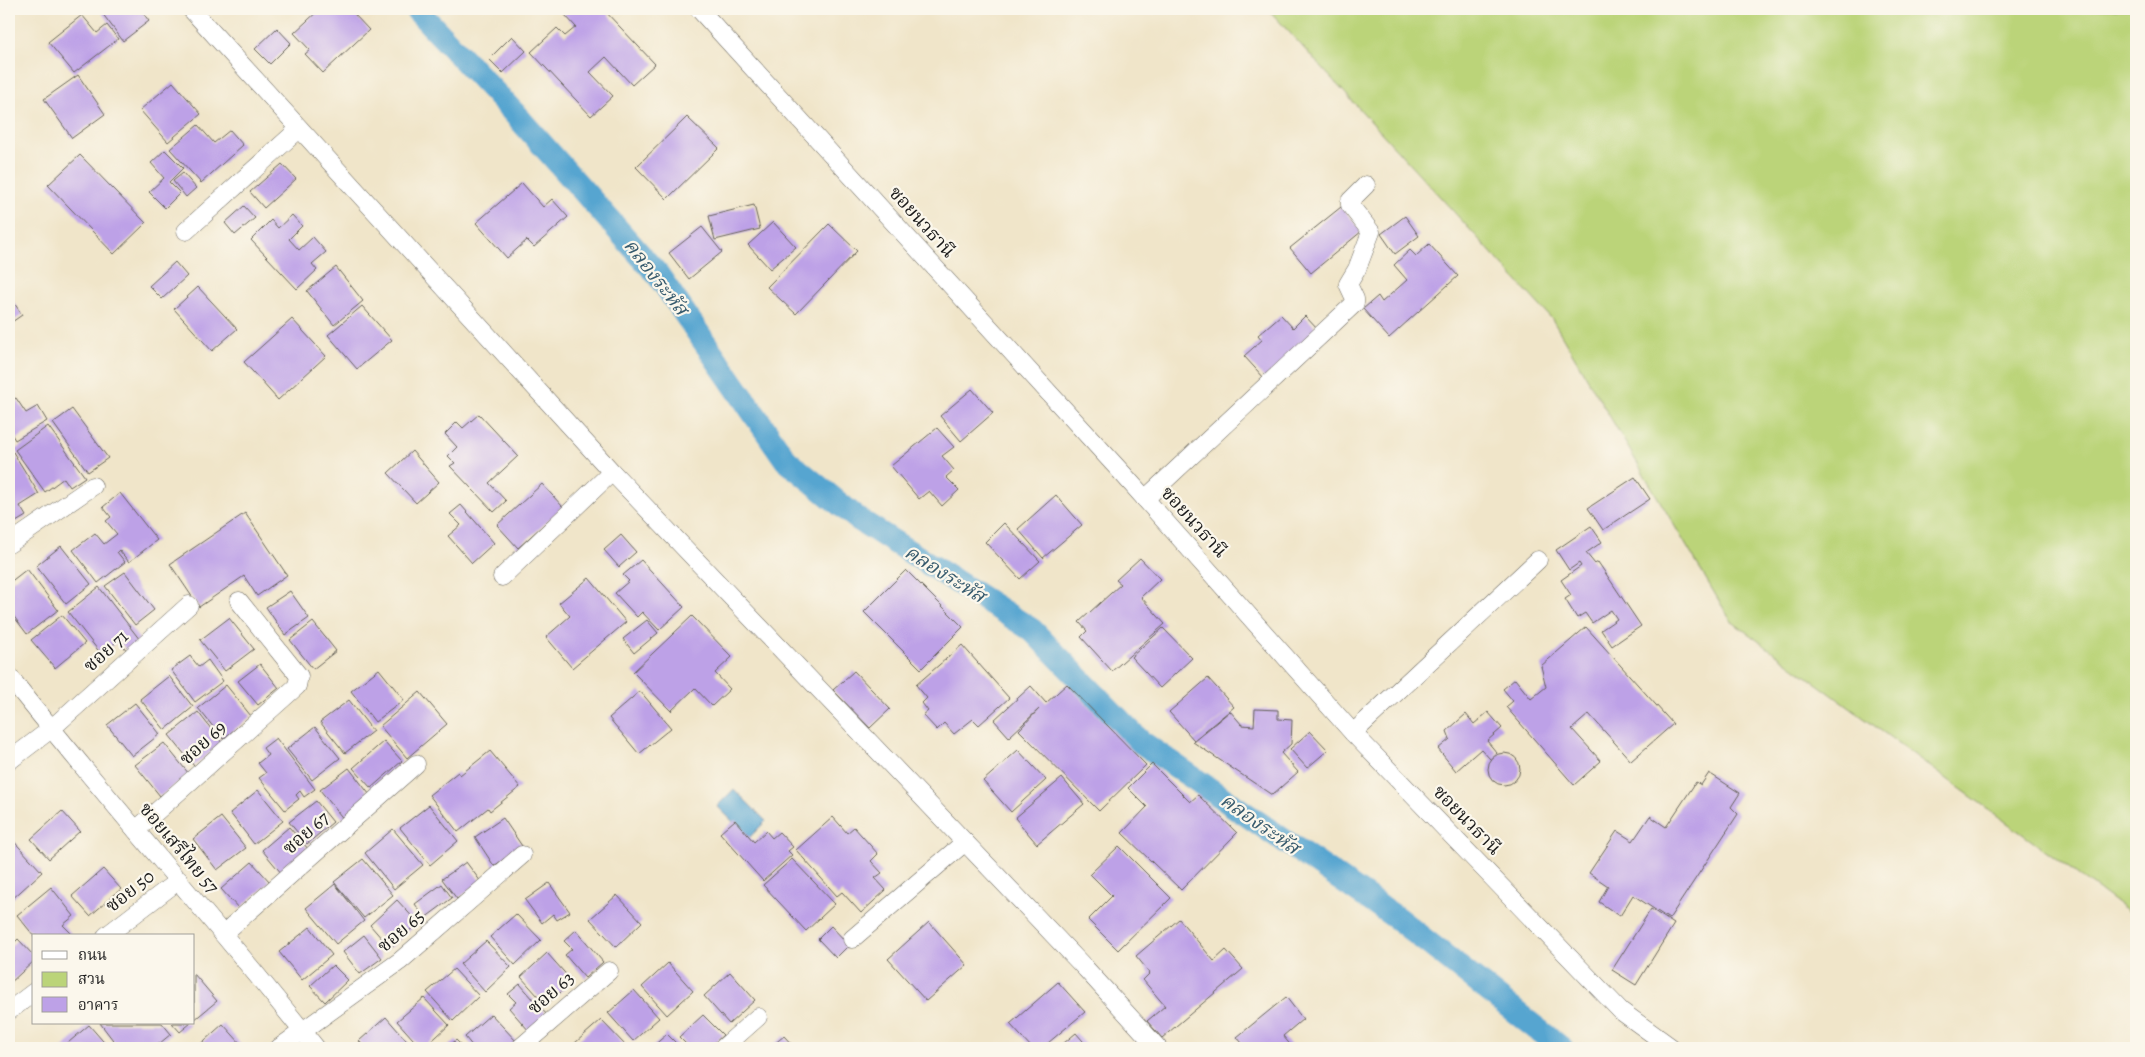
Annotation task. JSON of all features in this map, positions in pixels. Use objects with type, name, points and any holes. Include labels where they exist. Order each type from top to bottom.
[{"type":"street","points":[[191,9],[612,472],[1086,969],[1158,1048]]},
{"type":"street","name":"ซอยนวธานี","points":[[699,9],[1145,499],[1353,733],[1622,1011],[1672,1048]]},
{"type":"street","points":[[186,231],[299,130]]},
{"type":"street","points":[[1145,499],[1355,303],[1348,284],[1357,269],[1371,232],[1350,205],[1350,201],[1366,185]]},
{"type":"street","points":[[502,578],[612,472]]},
{"type":"street","points":[[9,544],[93,486]]},
{"type":"street","points":[[1353,733],[1538,560]]},
{"type":"street","name":"ซอย 69","points":[[136,830],[297,686],[299,676],[239,601]]},
{"type":"street","name":"ซอย 71","points":[[9,761],[50,729],[189,605]]},
{"type":"street","name":"ซอยเสรีไทย 57","points":[[9,676],[50,729],[179,880],[316,1048]]},
{"type":"street","name":"ซอย 67","points":[[223,934],[416,764]]},
{"type":"street","points":[[852,938],[965,842]]},
{"type":"street","name":"ซอย 65","points":[[279,1048],[400,961],[522,856]]},
{"type":"street","name":"ซอย 50","points":[[109,934],[179,880]]},
{"type":"street","name":"ซอย 63","points":[[520,1048],[609,971]]},
{"type":"street","points":[[9,1011],[32,994]]},
{"type":"street","points":[[723,1048],[758,1017]]},
{"type":"green space","points":[[1268,9],[2136,9],[2136,917],[1731,621],[1552,319]]},
{"type":"water","points":[[734,789],[766,821],[749,838],[717,806]]},
{"type":"building","points":[[99,9],[140,9],[149,21],[123,41]]},
{"type":"building","points":[[320,9],[360,9],[354,14],[369,30],[323,73],[305,54],[310,50],[294,33]]},
{"type":"building","points":[[569,9],[603,9],[655,64],[632,85],[606,57],[590,72],[613,96],[591,116],[531,52],[557,28],[565,36],[576,27],[564,14]]},
{"type":"building","points":[[82,15],[97,33],[107,25],[118,39],[74,73],[48,42]]},
{"type":"building","points":[[277,28],[291,43],[270,64],[255,49]]},
{"type":"building","points":[[512,36],[526,51],[503,73],[489,59]]},
{"type":"building","points":[[78,75],[105,114],[72,138],[44,99]]},
{"type":"building","points":[[173,82],[201,114],[168,142],[140,110]]},
{"type":"building","points":[[687,117],[719,148],[667,199],[636,167]]},
{"type":"building","points":[[198,125],[214,143],[230,130],[243,145],[201,183],[170,149]]},
{"type":"building","points":[[165,150],[183,168],[169,182],[180,193],[165,208],[149,192],[164,178],[151,163]]},
{"type":"building","points":[[80,155],[146,223],[114,254],[48,185]]},
{"type":"building","points":[[282,164],[296,179],[264,208],[250,192]]},
{"type":"building","points":[[183,173],[196,188],[186,197],[173,181]]},
{"type":"building","points":[[522,183],[543,207],[552,199],[568,217],[534,247],[527,240],[507,258],[476,223]]},
{"type":"building","points":[[754,205],[760,229],[715,240],[709,216]]},
{"type":"building","points":[[244,206],[255,218],[235,235],[225,223]]},
{"type":"building","points":[[1341,207],[1362,231],[1311,273],[1290,248]]},
{"type":"building","points":[[292,215],[302,226],[289,239],[299,250],[313,237],[326,252],[312,264],[317,270],[297,289],[251,240],[271,220],[278,228]]},
{"type":"building","points":[[1405,216],[1419,236],[1395,254],[1381,234]]},
{"type":"building","points":[[773,222],[796,247],[770,269],[748,245]]},
{"type":"building","points":[[829,224],[857,251],[796,314],[767,287]]},
{"type":"building","points":[[702,227],[722,252],[689,279],[669,253]]},
{"type":"building","points":[[1429,244],[1458,276],[1389,338],[1363,309],[1378,296],[1382,302],[1407,280],[1394,265],[1410,250],[1416,256]]},
{"type":"building","points":[[175,262],[187,276],[162,299],[149,286]]},
{"type":"building","points":[[336,267],[363,301],[334,325],[307,291]]},
{"type":"building","points":[[198,287],[237,329],[212,351],[174,309]]},
{"type":"building","points":[[9,295],[22,315],[9,324]]},
{"type":"building","points":[[362,306],[392,340],[357,369],[328,335]]},
{"type":"building","points":[[1281,315],[1293,328],[1305,316],[1319,331],[1265,379],[1244,356],[1262,340],[1258,335]]},
{"type":"building","points":[[292,319],[326,356],[278,400],[244,362]]},
{"type":"building","points":[[972,389],[993,413],[961,441],[940,416]]},
{"type":"building","points":[[16,398],[26,413],[38,406],[47,421],[15,440],[9,430],[9,402]]},
{"type":"building","points":[[72,409],[108,458],[88,472],[53,423]]},
{"type":"building","points":[[479,414],[518,456],[489,483],[506,501],[494,512],[450,466],[455,463],[448,456],[457,447],[445,434],[457,422],[463,428]]},
{"type":"building","points":[[48,426],[85,477],[70,487],[64,478],[45,492],[15,450]]},
{"type":"building","points":[[937,428],[954,447],[942,456],[954,470],[946,477],[959,490],[942,506],[929,491],[919,499],[891,466]]},
{"type":"building","points":[[412,451],[439,482],[416,503],[388,473]]},
{"type":"building","points":[[13,452],[39,494],[20,506],[26,516],[16,522],[9,511],[9,454]]},
{"type":"building","points":[[1635,477],[1650,499],[1603,530],[1588,508]]},
{"type":"building","points":[[542,484],[563,507],[518,548],[497,525]]},
{"type":"building","points":[[120,493],[157,540],[129,562],[119,550],[117,552],[125,562],[98,583],[73,550],[95,533],[104,544],[117,534],[106,521],[111,517],[103,507]]},
{"type":"building","points":[[1056,495],[1082,525],[1043,558],[1018,529]]},
{"type":"building","points":[[461,505],[494,543],[472,563],[448,536],[461,525],[450,514]]},
{"type":"building","points":[[245,513],[287,575],[257,596],[244,576],[199,607],[170,564]]},
{"type":"building","points":[[1004,523],[1040,561],[1020,579],[985,542]]},
{"type":"building","points":[[1591,526],[1602,542],[1586,553],[1595,564],[1598,562],[1641,626],[1612,646],[1601,630],[1617,619],[1611,610],[1592,623],[1585,613],[1577,618],[1565,599],[1571,595],[1561,580],[1581,566],[1579,563],[1569,570],[1556,550]]},
{"type":"building","points":[[621,535],[636,552],[619,567],[604,550]]},
{"type":"building","points":[[61,546],[91,584],[66,604],[36,566]]},
{"type":"building","points":[[1140,558],[1160,579],[1141,597],[1165,624],[1112,671],[1081,637],[1087,631],[1079,622],[1121,584],[1116,580]]},
{"type":"building","points":[[641,560],[684,607],[659,630],[642,612],[637,617],[615,593],[629,581],[623,575]]},
{"type":"building","points":[[27,569],[58,610],[27,634],[9,610],[9,583]]},
{"type":"building","points":[[906,570],[963,627],[921,669],[864,612]]},
{"type":"building","points":[[125,572],[154,610],[135,625],[105,586]]},
{"type":"building","points":[[589,578],[626,622],[572,668],[546,637],[570,616],[559,603]]},
{"type":"building","points":[[99,587],[140,640],[127,651],[119,640],[101,654],[68,612]]},
{"type":"building","points":[[290,591],[309,618],[285,635],[266,607]]},
{"type":"building","points":[[62,615],[85,643],[55,668],[31,640]]},
{"type":"building","points":[[692,616],[732,657],[715,673],[730,689],[712,706],[695,688],[671,711],[633,672]]},
{"type":"building","points":[[229,618],[254,649],[225,671],[200,640]]},
{"type":"building","points":[[647,620],[658,633],[634,653],[623,639]]},
{"type":"building","points":[[313,622],[336,651],[313,669],[290,640]]},
{"type":"building","points":[[1586,627],[1673,724],[1631,761],[1589,714],[1572,729],[1601,761],[1574,785],[1506,707],[1513,701],[1503,689],[1515,679],[1531,699],[1546,687],[1541,666]]},
{"type":"building","points":[[1163,628],[1192,658],[1160,688],[1131,657]]},
{"type":"building","points":[[962,645],[1009,698],[979,725],[973,719],[954,734],[944,723],[937,730],[923,715],[928,711],[922,703],[927,698],[916,685]]},
{"type":"building","points":[[190,656],[199,667],[208,660],[223,681],[195,702],[171,670]]},
{"type":"building","points":[[260,664],[279,688],[258,705],[238,681]]},
{"type":"building","points":[[379,669],[404,700],[375,722],[351,691]]},
{"type":"building","points":[[854,671],[890,709],[870,728],[833,690]]},
{"type":"building","points":[[169,676],[193,707],[165,730],[140,699]]},
{"type":"building","points":[[1208,678],[1234,707],[1194,740],[1169,712]]},
{"type":"building","points":[[1067,684],[1146,765],[1099,811],[1019,730],[1039,709],[1009,737],[994,720],[1031,686],[1046,703]]},
{"type":"building","points":[[226,685],[251,716],[223,739],[198,708]]},
{"type":"building","points":[[640,691],[671,728],[639,754],[609,718]]},
{"type":"building","points":[[420,692],[447,724],[407,758],[380,726]]},
{"type":"building","points":[[349,700],[373,731],[345,753],[320,722]]},
{"type":"building","points":[[135,703],[160,734],[132,756],[107,725]]},
{"type":"building","points":[[1255,709],[1278,710],[1278,719],[1292,720],[1291,744],[1281,753],[1298,772],[1272,795],[1193,742],[1230,711],[1242,725],[1254,726]]},
{"type":"building","points":[[198,712],[222,743],[194,766],[169,735]]},
{"type":"building","points":[[1488,712],[1502,728],[1487,741],[1497,753],[1490,759],[1481,749],[1456,771],[1438,749],[1450,739],[1447,731],[1466,714],[1474,724]]},
{"type":"building","points":[[315,727],[340,758],[312,780],[287,749]]},
{"type":"building","points":[[1310,731],[1328,750],[1307,768],[1290,749]]},
{"type":"building","points":[[276,738],[315,789],[304,797],[300,791],[296,795],[299,799],[285,810],[259,778],[266,773],[258,763],[268,755],[263,748]]},
{"type":"building","points":[[384,741],[402,761],[371,788],[353,768]]},
{"type":"building","points":[[164,743],[189,774],[160,796],[135,765]]},
{"type":"building","points":[[1018,750],[1046,780],[1011,812],[983,781]]},
{"type":"building","points":[[490,751],[520,787],[490,811],[488,808],[458,832],[429,795],[458,772],[460,775]]},
{"type":"building","points":[[1504,753],[1516,757],[1520,769],[1516,781],[1504,785],[1492,781],[1488,769],[1492,757]]},
{"type":"building","points":[[1152,764],[1190,802],[1198,795],[1237,833],[1181,890],[1122,833],[1147,807],[1128,788]]},
{"type":"building","points":[[349,768],[373,799],[345,821],[320,790]]},
{"type":"building","points":[[1709,773],[1740,793],[1731,807],[1738,814],[1669,919],[1633,895],[1620,916],[1599,902],[1608,886],[1589,873],[1617,831],[1633,841],[1650,816],[1666,827],[1696,782],[1701,785]]},
{"type":"building","points":[[1062,778],[1084,804],[1037,844],[1015,818]]},
{"type":"building","points":[[258,790],[283,821],[254,844],[230,813]]},
{"type":"building","points":[[316,801],[333,822],[307,844],[289,822]]},
{"type":"building","points":[[429,805],[458,841],[430,865],[400,828]]},
{"type":"building","points":[[62,811],[80,831],[49,859],[31,839]]},
{"type":"building","points":[[221,817],[246,848],[217,870],[193,839]]},
{"type":"building","points":[[833,817],[847,833],[854,827],[878,854],[871,861],[882,873],[875,878],[886,890],[861,913],[842,892],[837,896],[796,850]]},
{"type":"building","points":[[503,818],[522,846],[494,866],[475,837]]},
{"type":"building","points":[[735,820],[754,842],[766,831],[772,838],[779,832],[793,847],[788,851],[792,855],[763,881],[720,833]]},
{"type":"building","points":[[289,827],[309,850],[282,874],[262,850]]},
{"type":"building","points":[[393,829],[423,865],[394,889],[365,853]]},
{"type":"building","points":[[9,836],[42,872],[10,901],[9,899]]},
{"type":"building","points":[[1119,846],[1171,898],[1118,950],[1088,920],[1112,896],[1090,874]]},
{"type":"building","points":[[363,859],[393,895],[364,918],[334,882]]},
{"type":"building","points":[[792,859],[835,904],[806,931],[763,885]]},
{"type":"building","points":[[252,862],[270,882],[239,909],[221,889]]},
{"type":"building","points":[[466,862],[481,882],[457,899],[442,879]]},
{"type":"building","points":[[103,869],[121,889],[90,916],[72,896]]},
{"type":"building","points":[[549,883],[570,912],[557,920],[553,914],[542,923],[525,900]]},
{"type":"building","points":[[335,884],[364,921],[336,944],[306,908]]},
{"type":"building","points":[[442,884],[452,898],[425,918],[415,904]]},
{"type":"building","points":[[51,887],[74,916],[63,925],[70,934],[32,934],[17,915]]},
{"type":"building","points":[[617,895],[642,922],[616,947],[590,919]]},
{"type":"building","points":[[397,900],[418,923],[390,948],[370,925]]},
{"type":"building","points":[[1651,909],[1674,924],[1636,985],[1612,970]]},
{"type":"building","points":[[516,914],[541,940],[515,965],[490,937]]},
{"type":"building","points":[[1179,919],[1214,961],[1226,950],[1243,969],[1162,1038],[1147,1021],[1165,1006],[1143,980],[1150,973],[1136,956]]},
{"type":"building","points":[[929,922],[967,965],[926,1001],[888,959]]},
{"type":"building","points":[[831,926],[849,945],[836,958],[818,939]]},
{"type":"building","points":[[310,927],[332,955],[302,980],[279,952]]},
{"type":"building","points":[[576,930],[603,962],[585,978],[565,955],[572,949],[564,941]]},
{"type":"building","points":[[364,935],[382,958],[360,974],[343,952]]},
{"type":"building","points":[[18,939],[32,954],[32,963],[9,984],[9,948]]},
{"type":"building","points":[[486,941],[511,967],[485,992],[460,964]]},
{"type":"building","points":[[547,953],[572,981],[546,1005],[521,977]]},
{"type":"building","points":[[668,963],[693,991],[667,1015],[642,987]]},
{"type":"building","points":[[333,965],[348,980],[325,1002],[310,986]]},
{"type":"building","points":[[454,969],[479,996],[453,1021],[427,992]]},
{"type":"building","points":[[730,972],[755,1000],[729,1024],[704,996]]},
{"type":"building","points":[[195,975],[217,1001],[195,1019]]},
{"type":"building","points":[[1058,982],[1085,1012],[1042,1048],[1032,1048],[1010,1024]]},
{"type":"building","points":[[520,984],[547,1015],[529,1031],[509,1008],[516,1002],[508,994]]},
{"type":"building","points":[[634,990],[659,1018],[633,1041],[608,1013]]},
{"type":"building","points":[[1286,997],[1303,1019],[1283,1036],[1293,1048],[1246,1048],[1237,1037]]},
{"type":"building","points":[[424,998],[449,1025],[424,1048],[421,1048],[397,1021]]},
{"type":"building","points":[[491,1014],[516,1041],[509,1048],[474,1048],[465,1037]]},
{"type":"building","points":[[703,1015],[723,1035],[709,1048],[690,1048],[679,1037]]},
{"type":"building","points":[[386,1017],[413,1048],[365,1048],[359,1041]]},
{"type":"building","points":[[601,1020],[627,1047],[580,1048],[575,1043]]},
{"type":"building","points":[[101,1024],[163,1024],[171,1034],[154,1048],[119,1048]]},
{"type":"building","points":[[173,1024],[190,1024],[180,1032]]},
{"type":"building","points":[[223,1024],[241,1044],[236,1048],[196,1048]]},
{"type":"building","points":[[89,1025],[109,1048],[62,1048]]},
{"type":"building","points":[[1076,1033],[1089,1048],[1058,1048]]},
{"type":"building","points":[[667,1034],[681,1048],[651,1048]]},
{"type":"building","points":[[784,1036],[795,1048],[769,1048]]},
{"type":"building","points":[[456,1040],[464,1048],[447,1048]]},
{"type":"waterway","name":"คลองระหัส","points":[[416,9],[515,114],[658,275],[786,460],[858,519],[1032,630],[1141,742],[1398,919],[1561,1048]]}]
